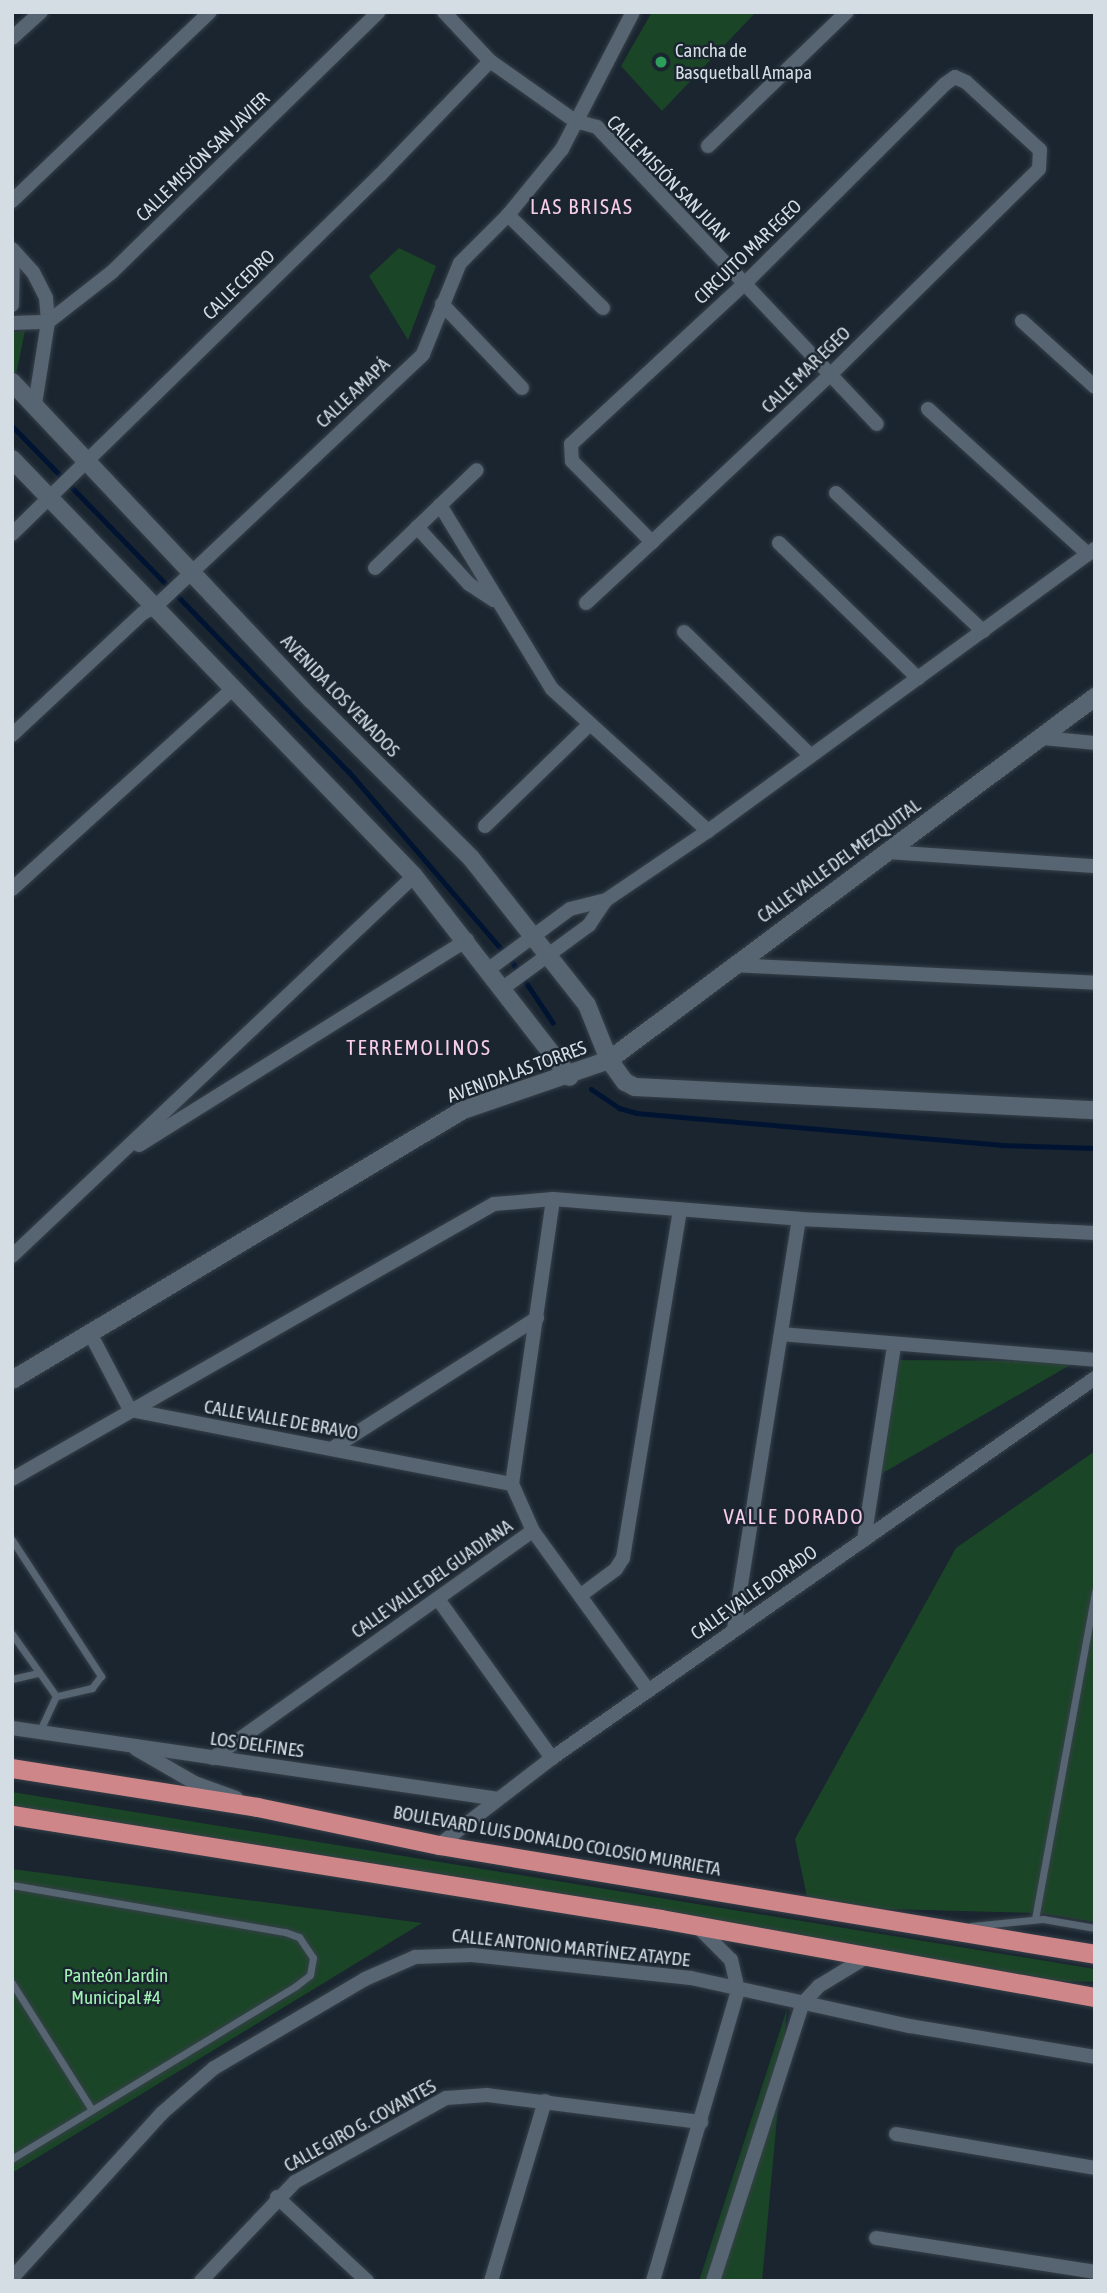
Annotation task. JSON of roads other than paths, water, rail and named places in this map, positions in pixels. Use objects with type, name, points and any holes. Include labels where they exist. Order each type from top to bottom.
[{"type":"highway","name":"BOULEVARD LUIS DONALDO COLOSIO MURRIETA","points":[[12,1768],[257,1807],[439,1845],[1095,1954]]},
{"type":"highway","points":[[12,1815],[696,1925],[865,1958],[1095,1997]]},
{"type":"street","points":[[12,38],[41,12]]},
{"type":"street","points":[[12,201],[210,12]]},
{"type":"street","name":"CALLE MISIÓN SAN JAVIER","points":[[48,322],[112,272],[378,12]]},
{"type":"street","name":"CALLE MISIÓN SAN JUAN","points":[[444,12],[489,61],[575,121],[597,127],[828,377],[877,425]]},
{"type":"street","name":"CALLE AMAPÁ","points":[[12,735],[143,613],[162,601],[423,354],[463,258],[508,215],[546,171],[633,12]]},
{"type":"street","points":[[708,146],[847,12]]},
{"type":"street","name":"CALLE CEDRO","points":[[12,534],[370,184],[489,61]]},
{"type":"street","name":"CIRCUITO MAR EGEO","points":[[652,542],[572,461],[571,444],[743,285],[956,76],[1040,150],[1043,158]]},
{"type":"street","name":"CALLE MAR EGEO","points":[[586,603],[828,377],[1039,169],[1043,158]]},
{"type":"street","points":[[508,215],[603,308]]},
{"type":"street","points":[[13,250],[33,272],[46,298],[48,322],[35,404]]},
{"type":"street","points":[[12,305],[13,250]]},
{"type":"street","points":[[442,304],[522,388]]},
{"type":"street","points":[[1022,321],[1095,387]]},
{"type":"street","points":[[12,323],[48,322]]},
{"type":"street","name":"AVENIDA LOS VENADOS","points":[[12,382],[35,404],[81,466],[471,858],[527,940],[549,955],[587,1005],[609,1060]]},
{"type":"street","points":[[496,964],[570,909],[606,900],[708,831],[1091,551],[928,410]]},
{"type":"street","points":[[12,460],[55,492],[162,601],[234,688],[414,876],[467,940],[496,964],[570,1077]]},
{"type":"street","points":[[375,568],[477,470]]},
{"type":"street","points":[[836,492],[983,631]]},
{"type":"street","points":[[440,505],[548,683],[708,831]]},
{"type":"street","points":[[417,527],[469,584],[499,603]]},
{"type":"street","points":[[779,543],[918,678]]},
{"type":"street","points":[[684,632],[811,756]]},
{"type":"street","points":[[12,889],[234,688]]},
{"type":"street","name":"CALLE VALLE DEL MEZQUITAL","points":[[609,1060],[733,965],[1095,698]]},
{"type":"street","points":[[485,826],[590,724]]},
{"type":"street","points":[[1042,738],[1095,743]]},
{"type":"street","points":[[887,852],[1095,866]]},
{"type":"street","points":[[12,1256],[414,876]]},
{"type":"street","points":[[509,984],[589,925],[606,900]]},
{"type":"street","points":[[111,1162],[467,940]]},
{"type":"street","points":[[733,965],[1095,984]]},
{"type":"street","name":"AVENIDA LAS TORRES","points":[[12,1380],[463,1110],[570,1077],[609,1060],[625,1082],[635,1087],[1095,1110]]},
{"type":"street","points":[[512,1484],[553,1199]]},
{"type":"street","points":[[12,1479],[475,1212],[513,1200],[553,1199],[799,1219],[1095,1233]]},
{"type":"street","points":[[581,1595],[616,1569],[623,1558],[680,1210]]},
{"type":"street","points":[[734,1629],[799,1219]]},
{"type":"street","points":[[333,1448],[537,1318]]},
{"type":"street","points":[[90,1333],[130,1410]]},
{"type":"street","points":[[781,1334],[894,1347],[1095,1360]]},
{"type":"street","points":[[864,1540],[894,1347]]},
{"type":"street","name":"CALLE VALLE DORADO","points":[[439,1845],[552,1758],[1095,1378]]},
{"type":"street","name":"CALLE VALLE DE BRAVO","points":[[130,1410],[512,1484]]},
{"type":"street","name":"CALLE VALLE DEL GUADIANA","points":[[213,1758],[533,1531],[512,1484]]},
{"type":"street","points":[[533,1531],[648,1690]]},
{"type":"street","points":[[438,1599],[552,1758]]},
{"type":"street","name":"LOS DELFINES","points":[[12,1728],[497,1799]]},
{"type":"street","points":[[132,1747],[195,1783],[257,1807]]},
{"type":"street","points":[[653,2281],[738,1990],[732,1961],[696,1925]]},
{"type":"street","name":"CALLE ANTONIO MARTÍNEZ ATAYDE","points":[[12,2278],[162,2113],[214,2068],[365,1979],[404,1962],[443,1954],[691,1978],[910,2026],[1095,2057]]},
{"type":"street","points":[[713,2281],[803,2003],[819,1986],[865,1958]]},
{"type":"street","name":"CALLE GIRO G. COVANTES","points":[[201,2281],[277,2197],[313,2170],[446,2098],[487,2095],[701,2123]]},
{"type":"street","points":[[491,2281],[545,2101]]},
{"type":"street","points":[[896,2134],[1095,2168]]},
{"type":"street","points":[[277,2197],[367,2281]]},
{"type":"street","points":[[876,2238],[1095,2272]]},
{"type":"lane","points":[[12,1540],[102,1676],[92,1688],[56,1696]]},
{"type":"lane","points":[[1035,1919],[1095,1591]]},
{"type":"lane","points":[[12,1634],[56,1696]]},
{"type":"lane","points":[[12,1679],[39,1673]]},
{"type":"lane","points":[[38,1733],[56,1696]]},
{"type":"lane","points":[[12,1885],[285,1932],[299,1937],[313,1958],[310,1975],[296,1986],[12,2159]]},
{"type":"lane","points":[[944,1929],[1035,1919],[1095,1928]]},
{"type":"lane","points":[[12,1983],[92,2110]]},
{"type":"waterway","points":[[12,426],[348,771],[512,962],[553,1023]]},
{"type":"waterway","points":[[591,1089],[619,1108],[636,1113],[1000,1145],[1095,1148]]},
{"type":"place","name":"Cancha de Basquetball Amapa","points":[[661,62]]},
{"type":"district","name":"LAS BRISAS","points":[[582,206]]},
{"type":"district","name":"TERREMOLINOS","points":[[419,1047]]},
{"type":"district","name":"VALLE DORADO","points":[[794,1516]]},
{"type":"park label","name":"Panteón Jardin Municipal #4","points":[[116,1987]]}]
